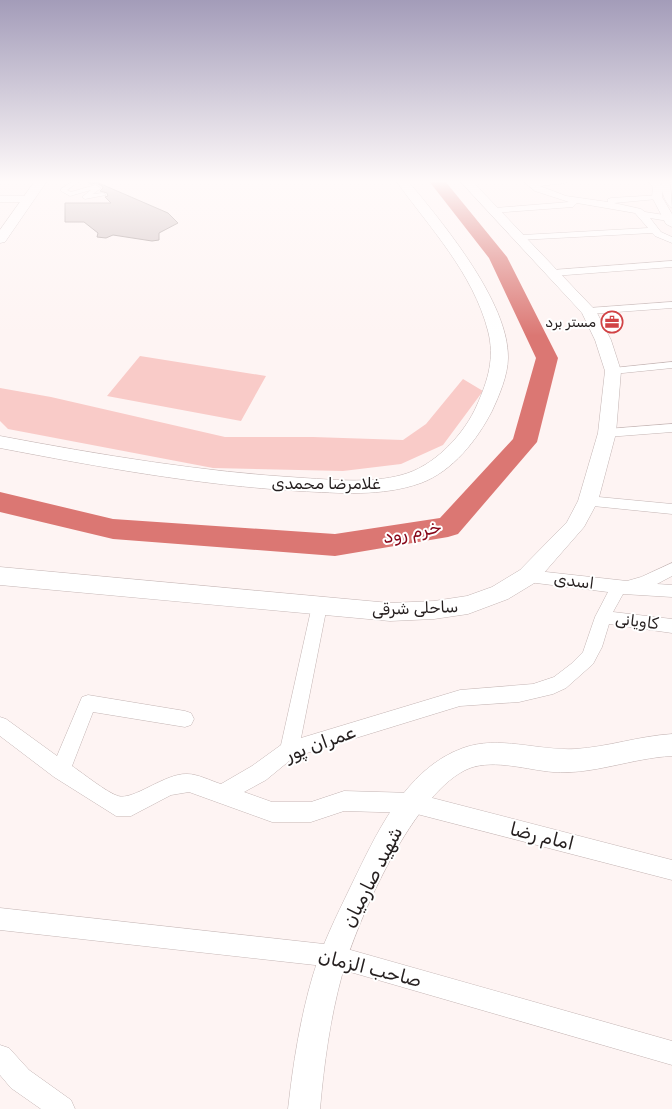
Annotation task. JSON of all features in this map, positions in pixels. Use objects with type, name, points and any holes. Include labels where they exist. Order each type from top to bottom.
[{"type":"main road","name":"غلامرضا محمدی","points":[[0,442],[152,470],[267,483],[374,487],[415,478],[439,465],[464,439],[484,410],[501,354],[496,330],[478,287],[441,233]]},
{"type":"main road","name":"ساحلی شرقی","points":[[33,578],[390,612],[468,605],[500,594],[528,576],[574,527],[588,501],[607,433],[613,370],[603,340],[589,311],[517,233]]},
{"type":"main road","points":[[0,576],[33,578]]},
{"type":"main road","points":[[0,582],[33,578]]},
{"type":"street","points":[[522,238],[609,233]]},
{"type":"street","points":[[659,233],[672,240]]},
{"type":"street","points":[[553,273],[672,264]]},
{"type":"street","points":[[589,311],[672,306]]},
{"type":"street","points":[[613,370],[672,366]]},
{"type":"street","points":[[607,433],[672,428]]},
{"type":"street","points":[[588,501],[672,509]]},
{"type":"street","points":[[620,588],[644,583],[672,569]]},
{"type":"street","name":"اسدی","points":[[528,576],[620,588],[672,591]]},
{"type":"street","name":"عمران پور","points":[[222,794],[259,774],[289,750],[460,698],[481,694],[510,696],[540,692],[562,682],[588,659],[598,640],[603,617],[620,588]]},
{"type":"street","points":[[289,750],[319,606]]},
{"type":"street","name":"کاویانی","points":[[603,617],[672,626]]},
{"type":"street","points":[[60,770],[88,703],[185,719]]},
{"type":"street","points":[[0,725],[60,770],[116,806],[131,806],[168,786],[177,784],[189,783],[222,794]]},
{"type":"street","name":"شهید صارمیان","points":[[304,1109],[310,1054],[320,1004],[334,956],[390,834],[413,803],[448,766],[465,758],[490,755],[563,761],[587,760],[656,745],[672,745]]},
{"type":"street","name":"امام رضا","points":[[222,794],[272,812],[310,812],[344,800],[413,803],[672,870]]},
{"type":"street","name":"صاحب الزمان","points":[[0,918],[334,956],[672,1053]]},
{"type":"street","points":[[0,1057],[20,1079],[62,1109]]},
{"type":"shaded area","points":[[140,356],[266,376],[241,421],[107,396]]},
{"type":"shaded area","points":[[463,379],[483,391],[443,445],[401,464],[343,471],[213,468],[8,429],[0,421],[0,388],[51,397],[225,437],[403,440],[426,424]]},
{"type":"building","points":[[98,233],[159,233],[159,240],[152,241],[113,235],[106,238],[97,237]]},
{"type":"waterway","name":"خرم رود","points":[[0,502],[113,529],[335,545],[448,527],[525,442],[547,358],[498,257],[479,233]]},
{"type":"place","name":"مستر برد","points":[[612,322]]}]
